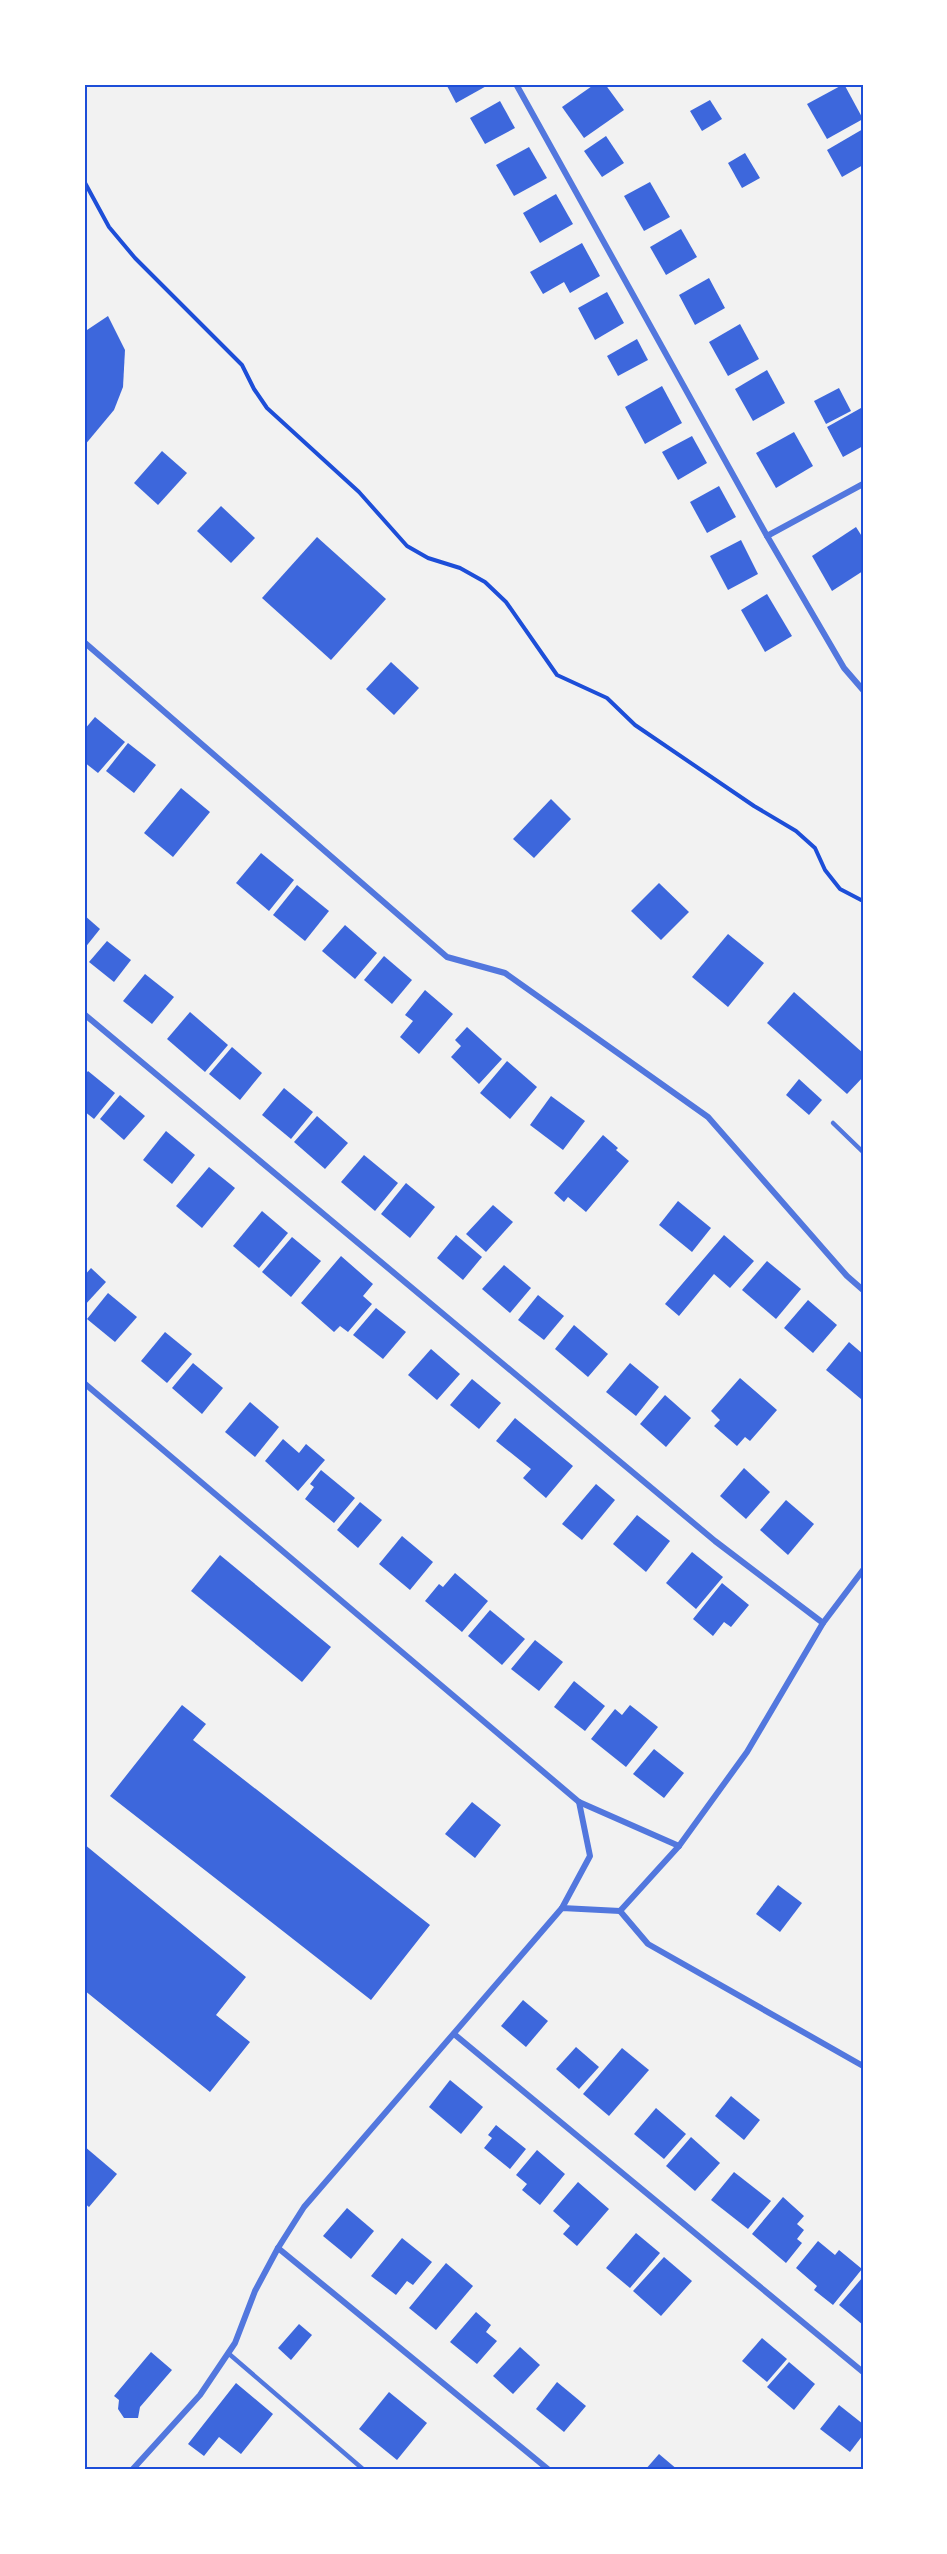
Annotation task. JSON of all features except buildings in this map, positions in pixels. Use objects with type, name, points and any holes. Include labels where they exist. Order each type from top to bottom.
[{"type":"street","points":[[516,84],[767,536],[844,668],[863,690]]},
{"type":"street","points":[[767,536],[863,484]]},
{"type":"street","points":[[84,642],[447,957],[505,973],[708,1117],[847,1276],[863,1290]]},
{"type":"street","points":[[84,1014],[715,1541],[823,1623]]},
{"type":"street","points":[[84,1383],[579,1802],[679,1846]]},
{"type":"street","points":[[620,1911],[679,1846],[747,1752],[823,1623],[863,1570]]},
{"type":"street","points":[[132,2470],[200,2395],[235,2343],[255,2291],[278,2248],[304,2208],[562,1908],[590,1856],[579,1802]]},
{"type":"street","points":[[562,1908],[620,1911],[648,1944],[863,2066]]},
{"type":"street","points":[[454,2034],[863,2372]]},
{"type":"street","points":[[278,2248],[549,2470]]},
{"type":"lane","points":[[833,1123],[863,1152]]},
{"type":"lane","points":[[228,2353],[364,2470]]},
{"type":"path","points":[[84,181],[109,227],[135,258],[242,365],[267,408],[359,492],[406,546],[428,558],[460,568],[485,582],[506,602],[557,675],[607,698],[635,725],[754,806],[796,831],[816,848],[825,870],[840,889],[863,901]]}]
